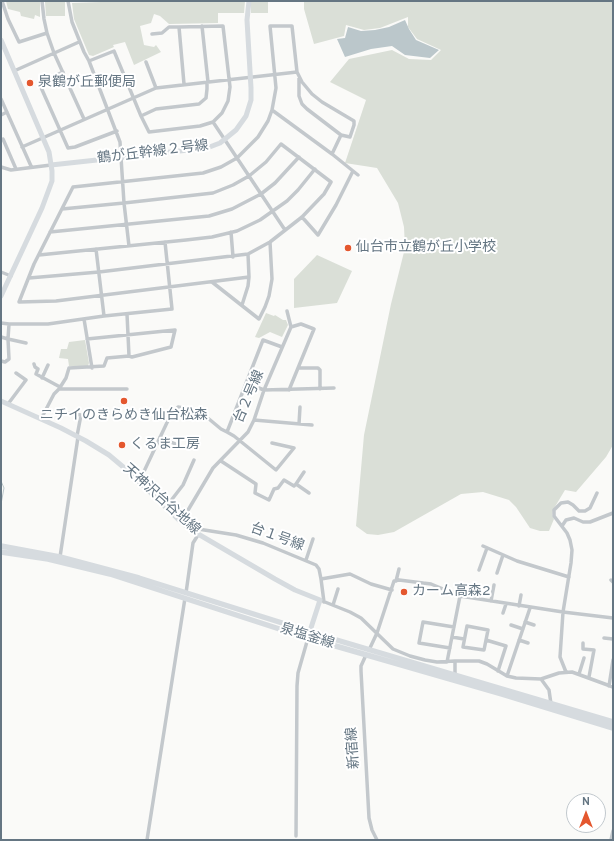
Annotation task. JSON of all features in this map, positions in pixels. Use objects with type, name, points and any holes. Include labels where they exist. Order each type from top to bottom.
[{"type":"main road","name":"泉塩釜線","points":[[1,546],[60,557],[139,578],[185,596]]},
{"type":"main road","name":"泉塩釜線","points":[[1,552],[48,559],[80,566],[185,596],[309,635],[455,675],[613,722]]},
{"type":"main road","name":"泉塩釜線","points":[[368,652],[613,728]]},
{"type":"street","points":[[2,1],[8,19],[19,42],[47,33]]},
{"type":"street","points":[[42,1],[47,33],[54,53],[84,119]]},
{"type":"street","points":[[68,1],[69,12],[79,42],[89,61],[120,142],[122,157],[122,181],[129,246]]},
{"type":"street","name":"鶴が丘幹線２号線","points":[[51,165],[206,148],[225,140],[236,130],[246,116],[250,100],[251,77],[247,20],[248,1]]},
{"type":"street","points":[[141,116],[156,109],[199,104],[206,98],[208,82],[202,26]]},
{"type":"street","points":[[89,61],[114,51],[149,132],[200,126],[213,122],[222,113],[228,101],[230,88],[223,26],[169,27],[162,33],[152,34]]},
{"type":"street","points":[[249,277],[56,301],[19,302],[39,255],[73,187],[203,173],[221,167],[237,158],[258,137],[268,121],[272,110],[276,88],[270,26],[292,26],[299,78],[299,96],[302,104],[341,135],[350,137],[354,121],[322,102],[312,94],[299,78]]},
{"type":"street","points":[[179,27],[184,84]]},
{"type":"street","points":[[1,40],[49,152],[52,181],[48,195],[1,296]]},
{"type":"street","points":[[14,71],[79,42]]},
{"type":"street","points":[[146,62],[156,88]]},
{"type":"street","points":[[62,72],[39,83],[68,148],[75,148],[116,131]]},
{"type":"street","points":[[22,146],[156,88],[297,72]]},
{"type":"street","points":[[1,99],[31,166]]},
{"type":"street","points":[[272,110],[358,175]]},
{"type":"street","points":[[1,114],[7,112]]},
{"type":"street","points":[[213,122],[285,230]]},
{"type":"street","points":[[332,154],[341,135]]},
{"type":"street","points":[[1,140],[3,139],[16,169]]},
{"type":"street","points":[[29,278],[99,272],[248,254],[270,242],[302,217],[320,199],[331,182],[281,144],[266,162],[248,176],[233,185],[213,193],[62,209]]},
{"type":"street","points":[[50,232],[209,216],[232,209],[261,194],[275,183],[298,157]]},
{"type":"street","points":[[1,167],[6,169],[16,169],[31,166],[51,165]]},
{"type":"street","points":[[39,255],[212,237],[231,232],[260,220],[273,212],[298,190],[315,169]]},
{"type":"street","points":[[302,217],[318,235],[336,205],[353,171]]},
{"type":"street","points":[[231,232],[233,257]]},
{"type":"street","points":[[1,323],[48,324],[172,308],[165,242]]},
{"type":"street","points":[[212,282],[259,319],[269,296],[272,279],[270,242]]},
{"type":"street","points":[[96,249],[104,316]]},
{"type":"street","points":[[242,305],[248,286],[248,254]]},
{"type":"street","points":[[1,272],[10,276]]},
{"type":"street","points":[[287,311],[291,327],[301,324],[314,329],[288,390]]},
{"type":"street","points":[[127,314],[129,356]]},
{"type":"street","points":[[84,319],[92,368]]},
{"type":"street","points":[[1,361],[5,362],[9,359],[8,324]]},
{"type":"street","name":"台２号線","points":[[181,522],[214,468],[248,432],[291,327]]},
{"type":"street","points":[[41,419],[54,394],[66,378],[69,368],[92,368],[104,366],[107,358],[141,356],[170,347],[175,330],[87,339]]},
{"type":"street","points":[[1,337],[26,343]]},
{"type":"street","points":[[227,432],[263,340],[282,347]]},
{"type":"street","points":[[34,364],[38,369],[36,374],[59,388],[127,389]]},
{"type":"street","points":[[42,378],[48,365]]},
{"type":"street","points":[[298,368],[318,368],[320,370],[320,389]]},
{"type":"street","points":[[8,404],[26,380],[16,373]]},
{"type":"street","points":[[246,384],[264,390],[334,388]]},
{"type":"street","name":"天神沢台谷地線","points":[[1,401],[78,437],[109,455],[181,522],[198,535],[289,587],[322,601]]},
{"type":"street","points":[[139,482],[172,412],[178,407],[190,409],[208,419],[239,440],[276,470],[294,448],[272,444]]},
{"type":"street","points":[[299,424],[300,407]]},
{"type":"street","points":[[60,557],[81,415],[65,413]]},
{"type":"street","points":[[254,420],[312,425]]},
{"type":"street","points":[[160,437],[182,447]]},
{"type":"street","points":[[166,507],[183,484],[194,460]]},
{"type":"street","points":[[220,461],[256,484],[255,493],[269,500],[274,489],[278,488],[284,480],[294,486],[296,484],[309,493]]},
{"type":"street","points":[[296,484],[304,472]]},
{"type":"street","points":[[566,672],[560,657],[563,612],[572,550],[567,533],[554,516],[554,510],[561,503],[568,502],[579,511],[585,511],[590,508],[597,493]]},
{"type":"street","points":[[562,526],[566,520],[574,518],[584,522],[590,522],[613,513]]},
{"type":"street","name":"台１号線","points":[[193,531],[198,529],[236,535],[263,543],[316,565],[319,569],[321,579],[322,601]]},
{"type":"street","points":[[147,840],[193,544],[198,535]]},
{"type":"street","points":[[306,560],[313,538]]},
{"type":"street","points":[[479,570],[485,547],[517,562],[568,576]]},
{"type":"street","points":[[497,573],[503,555]]},
{"type":"street","name":"新宿線","points":[[378,840],[372,830],[369,818],[361,666],[377,633],[399,569]]},
{"type":"street","points":[[321,579],[350,574],[371,584],[392,590]]},
{"type":"street","points":[[396,581],[431,584],[460,596],[491,602],[613,618]]},
{"type":"street","points":[[421,593],[423,583]]},
{"type":"street","points":[[491,602],[494,585]]},
{"type":"street","points":[[332,605],[338,589]]},
{"type":"street","points":[[519,606],[521,594]]},
{"type":"street","points":[[447,662],[460,596]]},
{"type":"street","points":[[296,836],[296,686],[298,672],[309,635],[322,601],[361,618],[387,644],[399,652],[425,660],[447,662],[455,660],[479,661],[507,676],[516,678],[541,679],[559,673],[572,672],[611,686],[613,660]]},
{"type":"street","points":[[503,613],[506,604]]},
{"type":"street","points":[[507,676],[530,608]]},
{"type":"street","points":[[450,648],[419,643],[423,622],[454,627]]},
{"type":"street","points":[[525,622],[534,625]]},
{"type":"street","points":[[511,625],[523,628]]},
{"type":"street","points":[[467,626],[488,630],[486,640],[484,650],[463,647],[467,626]]},
{"type":"street","points":[[452,637],[464,639]]},
{"type":"street","points":[[604,638],[613,639]]},
{"type":"street","points":[[486,640],[506,646],[498,670]]},
{"type":"street","points":[[519,640],[528,643]]},
{"type":"street","points":[[583,643],[583,649],[594,650],[589,677]]},
{"type":"street","points":[[579,674],[584,658]]},
{"type":"street","points":[[455,660],[455,675]]},
{"type":"street","points":[[541,679],[549,690],[551,704]]},
{"type":"street","points":[[611,840],[613,831]]},
{"type":"shaded area","points":[[6,1],[40,1],[40,17],[35,15],[34,19],[21,16],[20,12],[8,9]]},
{"type":"shaded area","points":[[129,1],[245,1],[244,13],[218,13],[218,23],[169,24],[160,16],[154,14],[151,23],[140,26],[144,45],[154,47],[156,45],[161,52],[134,65],[125,42],[113,45],[114,47],[93,56],[89,55],[74,19],[72,3]]},
{"type":"shaded area","points":[[251,1],[268,1],[268,13],[251,13]]},
{"type":"shaded area","points":[[304,1],[613,1],[613,445],[606,457],[576,492],[565,490],[553,510],[552,515],[554,519],[549,531],[540,531],[530,528],[516,507],[509,500],[483,492],[461,494],[394,532],[378,535],[367,534],[356,526],[364,435],[391,304],[405,248],[404,227],[398,203],[377,168],[345,163],[366,100],[330,82],[349,59],[392,50],[409,59],[431,60],[441,50],[417,39],[408,27],[408,17],[380,28],[364,30],[346,25],[344,36],[314,44],[304,9]]},
{"type":"shaded area","points":[[45,2],[65,2],[65,16],[46,16]]},
{"type":"shaded area","points":[[405,20],[416,40],[439,50],[430,58],[405,55],[392,46],[371,49],[345,57],[337,39],[345,38],[348,27],[361,31],[375,30],[389,27]]},
{"type":"shaded area","points":[[317,255],[352,271],[337,303],[294,308],[294,279]]},
{"type":"shaded area","points":[[266,313],[286,320],[288,325],[282,337],[270,332],[259,338],[255,337]]},
{"type":"shaded area","points":[[85,340],[89,363],[88,366],[69,366],[68,359],[59,358],[61,349],[67,349],[69,342]]},
{"type":"waterway","points":[[1,481],[4,488],[1,504]]},
{"type":"place","name":"泉鶴が丘郵便局","points":[[30,83]]},
{"type":"place","name":"仙台市立鶴が丘小学校","points":[[348,248]]},
{"type":"place","name":"ニチイのきらめき仙台松森","points":[[124,401]]},
{"type":"place","name":"くるま工房","points":[[122,445]]},
{"type":"place","name":"カーム高森2","points":[[404,592]]}]
